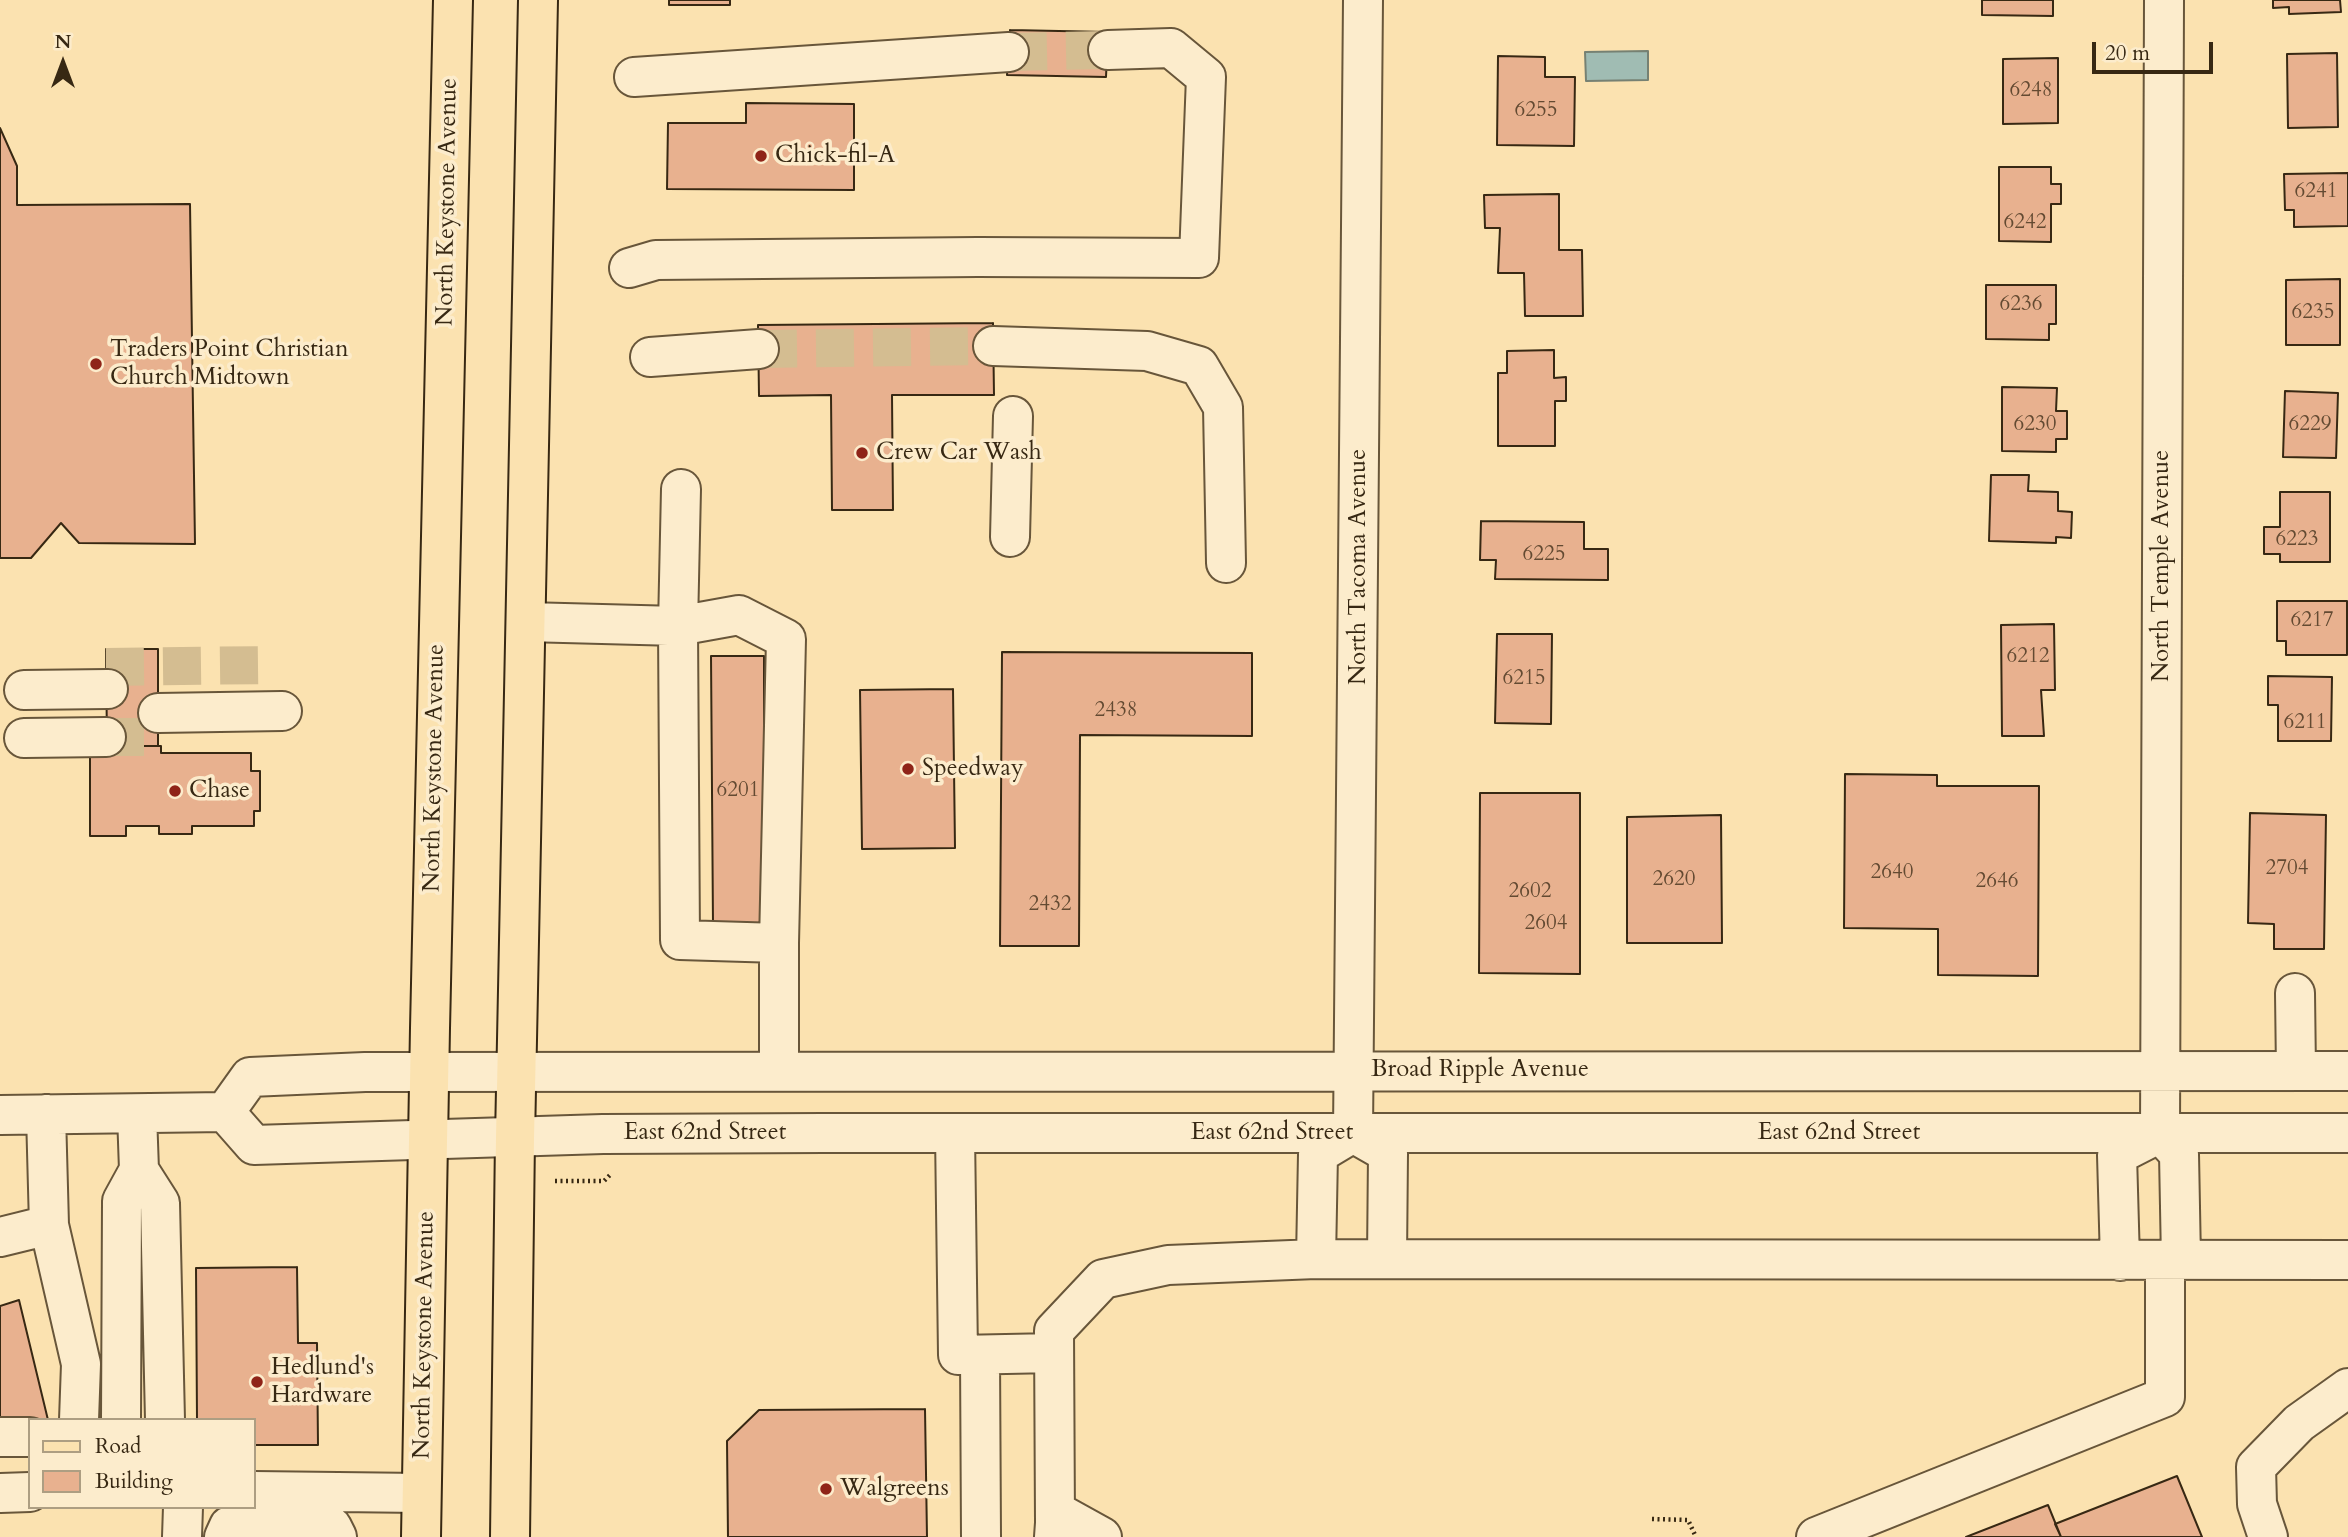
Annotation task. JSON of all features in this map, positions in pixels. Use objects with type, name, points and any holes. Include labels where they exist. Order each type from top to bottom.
[{"type":"main road","name":"North Keystone Avenue","points":[[421,1537],[453,0]]},
{"type":"main road","points":[[510,1537],[515,1138],[538,0]]},
{"type":"street","name":"North Tacoma Avenue","points":[[1353,1133],[1363,0]]},
{"type":"street","name":"North Temple Avenue","points":[[2160,1133],[2164,0]]},
{"type":"street","points":[[629,268],[656,260],[1199,258],[1206,77],[1171,48],[1108,50]]},
{"type":"street","points":[[634,77],[1009,52]]},
{"type":"street","points":[[993,346],[1147,351],[1199,366],[1223,407],[1226,563]]},
{"type":"street","points":[[650,357],[759,349]]},
{"type":"street","points":[[1010,537],[1013,416]]},
{"type":"street","points":[[681,489],[678,626],[680,940],[779,943]]},
{"type":"street","points":[[526,622],[678,626],[740,615],[786,639],[779,1071]]},
{"type":"street","points":[[24,702],[107,702],[24,702]]},
{"type":"street","points":[[158,713],[282,712]]},
{"type":"street","points":[[2295,993],[2296,1071]]},
{"type":"street","points":[[0,1115],[225,1112],[250,1077],[517,1071],[1355,1070]]},
{"type":"street","name":"Broad Ripple Avenue","points":[[1355,1070],[2160,1071]]},
{"type":"street","points":[[2160,1071],[2348,1071]]},
{"type":"street","name":"East 62nd Street","points":[[225,1112],[254,1145],[617,1134],[2348,1133]]},
{"type":"street","points":[[46,1114],[49,1225],[80,1364],[79,1418]]},
{"type":"street","points":[[137,1114],[139,1170],[160,1203],[165,1418]]},
{"type":"street","points":[[955,1133],[958,1355],[1054,1353]]},
{"type":"street","points":[[1316,1259],[1318,1154],[1353,1133],[1388,1153],[1387,1259]]},
{"type":"street","points":[[1815,1537],[2165,1397],[2179,1154],[2160,1133],[2117,1155],[2120,1261]]},
{"type":"street","points":[[121,1418],[121,1201],[139,1170]]},
{"type":"street","points":[[0,1237],[49,1225]]},
{"type":"street","points":[[1102,1537],[1055,1524],[1054,1331],[1103,1279],[1168,1265],[1316,1259],[2348,1260]]},
{"type":"street","points":[[980,1355],[981,1537]]},
{"type":"street","points":[[2268,1537],[2257,1504],[2256,1467],[2299,1423],[2348,1388]]},
{"type":"street","points":[[0,1437],[28,1437]]},
{"type":"street","points":[[256,1491],[421,1493]]},
{"type":"street","points":[[183,1509],[183,1537]]},
{"type":"street","points":[[224,1537],[229,1526],[332,1527],[337,1537]]},
{"type":"path","points":[[515,1181],[604,1181]]},
{"type":"path","points":[[1652,1519],[1688,1520],[1696,1537]]},
{"type":"water","points":[[1648,51],[1648,80],[1586,81],[1585,52]]},
{"type":"building","points":[[669,0],[730,0],[730,5],[669,5]]},
{"type":"building","points":[[1982,0],[2053,0],[2053,16],[1982,15]]},
{"type":"building","points":[[2273,0],[2340,0],[2341,12],[2289,14],[2289,7],[2273,8]]},
{"type":"building","points":[[1010,30],[1108,32],[1106,77],[1007,75]]},
{"type":"building","points":[[2337,53],[2338,127],[2288,128],[2287,54]]},
{"type":"building","points":[[1498,56],[1545,57],[1545,77],[1575,77],[1574,146],[1497,145]]},
{"type":"building","points":[[2058,58],[2058,123],[2003,124],[2003,59]]},
{"type":"building","name":"Chick-fil-A","points":[[746,103],[854,104],[854,190],[667,189],[668,123],[746,123]]},
{"type":"building","name":"Traders Point Christian Church Midtown","points":[[0,128],[17,166],[17,205],[190,204],[195,544],[79,543],[61,523],[31,558],[0,558]]},
{"type":"building","points":[[1999,167],[2051,167],[2051,184],[2061,184],[2061,204],[2051,204],[2051,242],[1999,241]]},
{"type":"building","points":[[2348,173],[2348,226],[2294,227],[2294,210],[2285,210],[2284,174]]},
{"type":"building","points":[[1559,194],[1559,250],[1582,250],[1583,316],[1525,316],[1524,273],[1498,273],[1500,228],[1485,228],[1484,195]]},
{"type":"building","points":[[2340,279],[2340,345],[2286,345],[2286,280]]},
{"type":"building","points":[[1986,285],[2056,285],[2056,324],[2049,324],[2049,340],[1986,339]]},
{"type":"building","name":"Crew Car Wash","points":[[993,323],[994,395],[892,395],[893,510],[832,510],[831,395],[759,396],[758,325]]},
{"type":"building","points":[[1554,350],[1554,378],[1566,377],[1566,401],[1555,401],[1555,446],[1498,446],[1498,373],[1507,373],[1507,351]]},
{"type":"building","points":[[2002,387],[2057,388],[2056,411],[2067,411],[2067,439],[2056,439],[2056,452],[2002,451]]},
{"type":"building","points":[[2285,391],[2338,393],[2336,458],[2283,457]]},
{"type":"building","points":[[1991,475],[2029,475],[2028,491],[2058,492],[2058,511],[2072,512],[2071,538],[2056,537],[2056,543],[1989,541]]},
{"type":"building","points":[[2280,492],[2330,492],[2330,562],[2280,562],[2280,554],[2264,554],[2264,527],[2280,527]]},
{"type":"building","points":[[1481,521],[1584,522],[1584,549],[1608,549],[1608,580],[1495,579],[1496,560],[1480,560]]},
{"type":"building","points":[[2277,601],[2347,601],[2347,655],[2286,655],[2286,641],[2277,641]]},
{"type":"building","points":[[2054,624],[2055,690],[2041,690],[2044,736],[2002,736],[2001,625]]},
{"type":"building","points":[[1497,634],[1552,634],[1551,724],[1495,723]]},
{"type":"building","points":[[106,649],[158,649],[158,746],[107,746]]},
{"type":"building","points":[[1002,652],[1252,653],[1252,736],[1080,735],[1079,946],[1000,946]]},
{"type":"building","points":[[711,656],[764,656],[764,926],[713,926]]},
{"type":"building","points":[[2268,676],[2332,677],[2331,741],[2278,741],[2278,705],[2268,705]]},
{"type":"building","name":"Speedway","points":[[953,689],[955,848],[862,849],[860,690]]},
{"type":"building","name":"Chase","points":[[161,746],[161,753],[251,753],[251,771],[260,771],[260,811],[254,811],[254,826],[192,826],[192,834],[159,834],[159,826],[126,826],[126,836],[90,836],[90,747]]},
{"type":"building","points":[[1845,774],[1937,775],[1937,786],[2039,786],[2038,976],[1938,975],[1938,929],[1844,928]]},
{"type":"building","points":[[1480,793],[1580,793],[1580,974],[1479,973]]},
{"type":"building","points":[[2250,813],[2326,815],[2324,949],[2274,949],[2274,924],[2248,923]]},
{"type":"building","points":[[1721,815],[1722,943],[1627,943],[1627,817]]},
{"type":"building","name":"Hedlund's Hardware","points":[[297,1267],[298,1343],[317,1343],[318,1445],[256,1445],[256,1418],[197,1418],[196,1268]]},
{"type":"building","points":[[19,1300],[48,1418],[28,1418],[28,1422],[0,1424],[0,1306]]},
{"type":"building","name":"Walgreens","points":[[925,1409],[927,1537],[728,1537],[727,1441],[759,1410]]},
{"type":"building","points":[[2177,1476],[2202,1537],[2061,1537],[2055,1524]]},
{"type":"building","points":[[2048,1505],[2061,1537],[1966,1537]]},
{"type":"tunnel","points":[[1009,52],[1108,50]]},
{"type":"tunnel","points":[[759,349],[993,346]]},
{"type":"tunnel","points":[[106,667],[270,665]]},
{"type":"tunnel","points":[[106,737],[159,737]]},
{"type":"place","name":"Chick-fil-A","points":[[761,156]]},
{"type":"place","name":"Traders Point Christian Church Midtown","points":[[96,364]]},
{"type":"place","name":"Crew Car Wash","points":[[862,453]]},
{"type":"place","name":"Speedway","points":[[908,769]]},
{"type":"place","name":"Chase","points":[[175,791]]},
{"type":"place","name":"Hedlund's Hardware","points":[[257,1382]]},
{"type":"place","name":"Walgreens","points":[[826,1489]]}]
